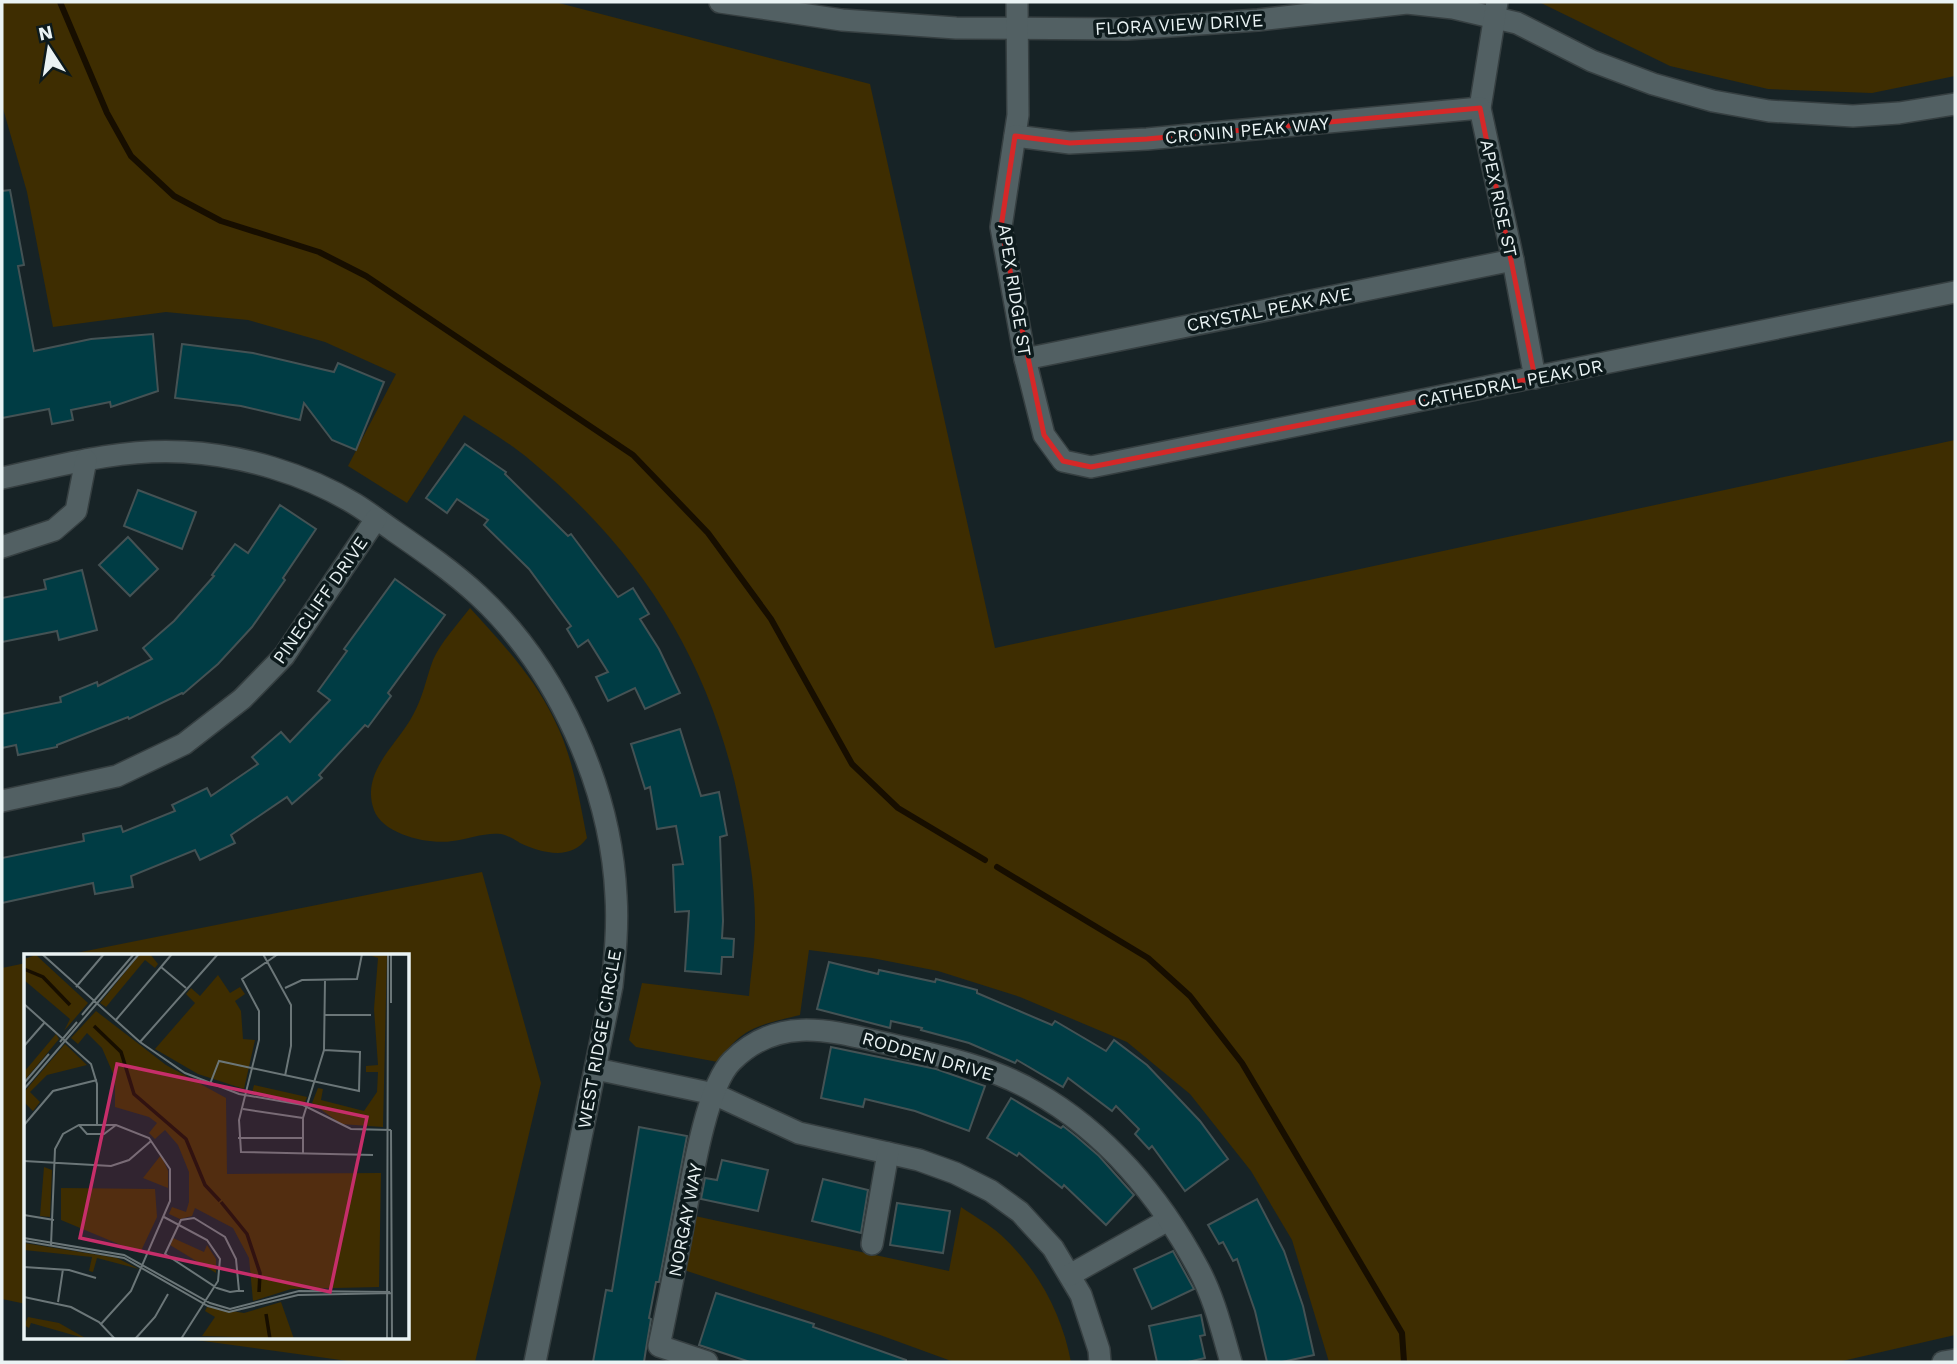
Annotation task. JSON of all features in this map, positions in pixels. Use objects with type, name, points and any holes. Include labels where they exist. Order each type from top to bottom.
[{"type":"street","name":"FLORA VIEW DRIVE","points":[[722,2],[842,20],[956,28],[1016,29],[1180,26],[1407,3],[1495,10],[1592,61],[1653,85],[1713,101],[1769,111],[1853,116],[1899,113],[1955,104]]},
{"type":"street","name":"APEX RIDGE ST","points":[[1017,2],[1018,115],[1001,227],[1025,359],[1044,435],[1063,461]]},
{"type":"street","name":"APEX RISE ST","points":[[1495,10],[1480,108],[1535,378]]},
{"type":"street","name":"CRONIN PEAK WAY","points":[[1015,136],[1070,143],[1147,139],[1480,108]]},
{"type":"street","name":"CRYSTAL PEAK AVE","points":[[1025,359],[1513,260]]},
{"type":"street","name":"CATHEDRAL PEAK DR","points":[[1063,461],[1091,467],[1955,292]]},
{"type":"street","name":"WEST RIDGE CIRCLE","points":[[2,478],[139,452],[185,452],[235,458],[271,468],[333,492],[438,561],[480,597],[516,637],[558,699],[588,762],[608,831],[616,895],[616,938],[612,986],[535,1362]]},
{"type":"street","points":[[2,547],[54,530],[76,511],[86,460]]},
{"type":"street","name":"PINECLIFF DRIVE","points":[[2,801],[117,776],[184,744],[242,699],[284,656],[376,519]]},
{"type":"street","name":"RODDEN DRIVE","points":[[714,1094],[729,1063],[755,1041],[788,1030],[819,1029],[976,1067],[1034,1091],[1086,1125],[1127,1164],[1168,1220],[1198,1269],[1218,1317],[1231,1362]]},
{"type":"street","points":[[596,1069],[714,1094],[799,1133],[919,1160],[955,1172],[991,1191],[1020,1212],[1053,1248],[1081,1295],[1099,1350],[1100,1362]]},
{"type":"street","name":"NORGAY WAY","points":[[707,1362],[659,1346],[700,1141],[714,1094]]},
{"type":"street","points":[[872,1244],[888,1153]]},
{"type":"street","points":[[1070,1275],[1168,1220]]},
{"type":"street","points":[[1943,1362],[1955,1360]]},
{"type":"highlighted area","points":[[1480,108],[1535,378],[1091,467],[1063,461],[1044,435],[1001,227],[1015,136],[1070,143],[1147,139]]},
{"type":"shaded area","points":[[2,2],[555,2],[870,84],[995,648],[1955,440],[1955,1335],[1838,1362],[1329,1362],[1292,1240],[1251,1171],[1190,1094],[1127,1042],[1020,997],[938,971],[872,958],[809,950],[800,1015],[744,1034],[718,1062],[636,1047],[629,1040],[642,983],[749,996],[754,941],[755,907],[750,861],[726,749],[689,655],[665,612],[637,571],[570,495],[522,454],[464,415],[407,503],[348,466],[396,374],[325,342],[248,320],[166,312],[53,327],[27,192],[2,105]]},
{"type":"shaded area","points":[[1539,2],[1955,2],[1955,76],[1872,93],[1768,89],[1670,66]]},
{"type":"shaded area","points":[[470,608],[527,674],[561,733],[575,777],[587,838],[573,850],[547,852],[501,834],[443,842],[420,840],[387,826],[374,810],[371,796],[376,771],[413,715],[436,653]]},
{"type":"shaded area","points":[[482,872],[541,1083],[475,1362],[355,1362],[196,1340],[410,1340],[410,954],[71,954]]},
{"type":"shaded area","points":[[24,963],[24,1304],[2,1299],[2,968]]},
{"type":"shaded area","points":[[961,1207],[1001,1235],[1037,1277],[1055,1310],[1071,1362],[954,1362],[684,1270],[695,1216],[949,1271]]},
{"type":"building","points":[[10,190],[24,265],[18,266],[34,351],[91,339],[153,334],[158,391],[111,407],[110,402],[71,410],[73,420],[52,424],[49,409],[2,418],[2,191]]},
{"type":"building","points":[[182,344],[253,353],[334,372],[338,363],[384,382],[356,450],[332,440],[304,403],[300,420],[241,406],[175,398]]},
{"type":"building","points":[[465,444],[506,472],[505,474],[568,536],[571,534],[618,597],[633,588],[649,614],[640,619],[659,649],[680,693],[645,709],[635,688],[608,701],[596,677],[608,672],[588,640],[578,647],[567,629],[571,626],[529,569],[484,525],[488,520],[457,499],[447,513],[426,498]]},
{"type":"building","points":[[138,490],[196,512],[182,549],[124,526]]},
{"type":"building","points":[[280,505],[316,529],[252,627],[218,664],[183,694],[129,719],[128,717],[57,747],[18,755],[16,745],[2,748],[2,714],[61,702],[60,697],[97,682],[98,686],[152,659],[143,648],[174,621],[214,576],[212,575],[235,544],[248,553]]},
{"type":"building","points":[[128,537],[158,569],[130,596],[99,565]]},
{"type":"building","points":[[82,570],[97,630],[59,640],[57,631],[2,642],[2,598],[46,589],[44,580]]},
{"type":"building","points":[[395,579],[445,615],[388,693],[391,696],[368,727],[365,725],[319,775],[322,778],[292,804],[287,797],[231,835],[235,843],[200,860],[195,850],[131,876],[133,887],[95,894],[93,883],[2,903],[2,858],[84,841],[83,834],[121,826],[123,832],[175,811],[172,805],[207,788],[211,796],[258,764],[252,757],[281,732],[290,742],[330,700],[318,691],[347,651],[344,649]]},
{"type":"building","points":[[680,729],[701,796],[719,792],[727,835],[720,837],[722,938],[734,939],[733,957],[722,957],[721,974],[685,971],[689,911],[675,912],[673,865],[683,864],[676,826],[657,829],[650,787],[645,789],[631,744]]},
{"type":"building","points":[[829,962],[878,974],[879,970],[935,982],[936,979],[977,990],[977,993],[1052,1025],[1055,1021],[1106,1051],[1114,1040],[1147,1065],[1200,1121],[1228,1159],[1185,1191],[1152,1146],[1149,1149],[1135,1134],[1139,1129],[1116,1106],[1112,1111],[1068,1078],[1063,1087],[1017,1060],[1015,1063],[969,1043],[921,1030],[922,1028],[891,1021],[890,1028],[817,1009]]},
{"type":"building","points":[[831,1047],[936,1069],[985,1086],[969,1131],[915,1111],[865,1099],[863,1107],[821,1098]]},
{"type":"building","points":[[1011,1098],[1061,1128],[1063,1126],[1077,1137],[1099,1156],[1134,1195],[1106,1225],[1064,1185],[1062,1188],[1019,1153],[1017,1156],[987,1138]]},
{"type":"building","points":[[639,1127],[687,1136],[659,1282],[656,1282],[649,1318],[651,1319],[644,1362],[593,1362],[606,1290],[612,1291]]},
{"type":"building","points":[[722,1160],[768,1170],[758,1211],[701,1199],[705,1178],[717,1180]]},
{"type":"building","points":[[823,1179],[868,1190],[861,1233],[812,1221]]},
{"type":"building","points":[[1257,1199],[1284,1251],[1303,1306],[1314,1355],[1282,1362],[1267,1362],[1255,1311],[1237,1259],[1233,1261],[1223,1242],[1219,1244],[1208,1225]]},
{"type":"building","points":[[897,1203],[950,1211],[943,1253],[890,1245]]},
{"type":"building","points":[[1173,1251],[1194,1289],[1152,1309],[1134,1269]]},
{"type":"building","points":[[716,1293],[814,1324],[813,1327],[906,1362],[750,1362],[699,1345]]},
{"type":"building","points":[[1201,1315],[1205,1335],[1200,1336],[1205,1358],[1188,1362],[1157,1362],[1149,1326]]},
{"type":"waterway","points":[[60,2],[107,113],[131,156],[174,196],[221,221],[319,252],[366,276],[633,455],[708,533],[771,619],[852,764],[898,808],[985,860]]},
{"type":"waterway","points":[[997,867],[1148,958],[1190,996],[1242,1063],[1402,1333],[1404,1362]]}]
